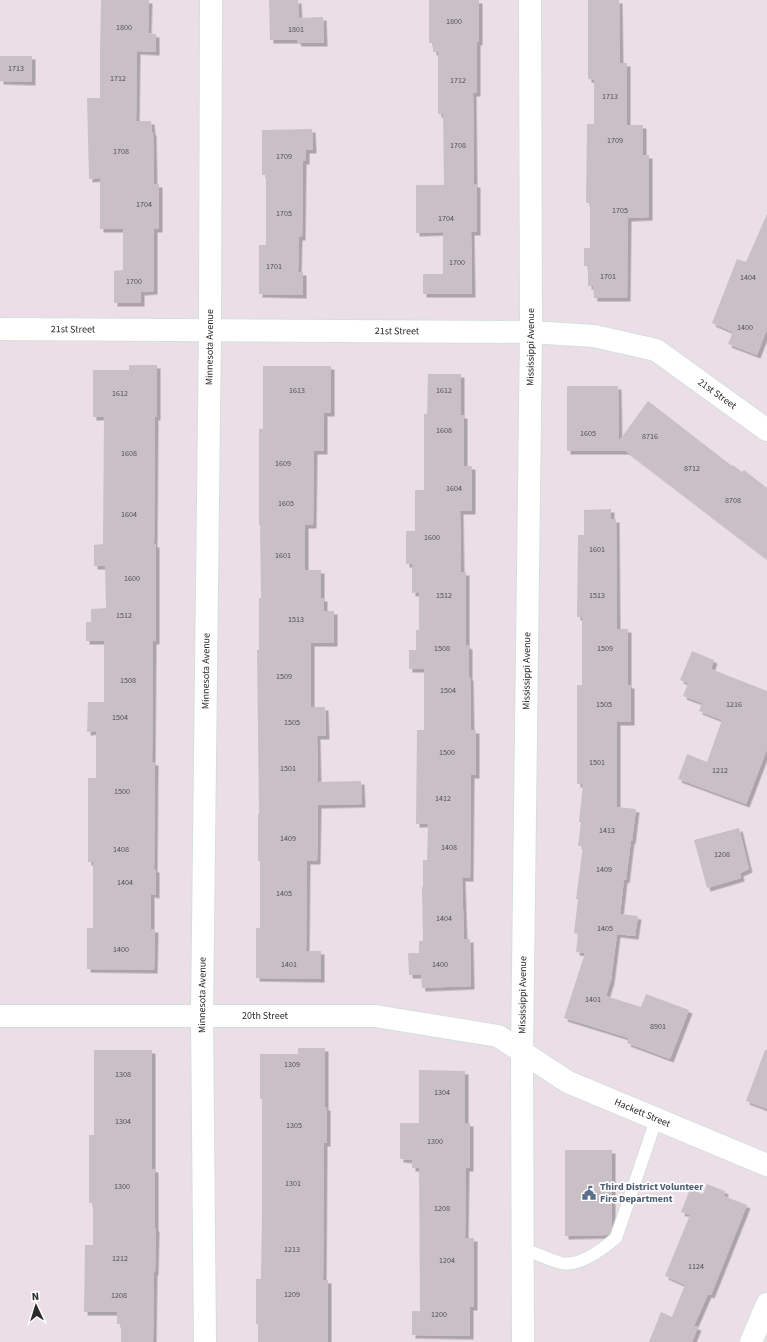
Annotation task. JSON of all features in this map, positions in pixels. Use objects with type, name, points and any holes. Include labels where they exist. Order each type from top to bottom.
[{"type":"street","name":"Minnesota Avenue","points":[[204,1342],[202,1016],[210,330],[211,0]]},
{"type":"street","name":"Mississippi Avenue","points":[[523,1342],[522,1053],[530,332],[530,0]]},
{"type":"street","name":"21st Street","points":[[0,329],[530,332],[594,336],[656,350],[767,430]]},
{"type":"street","name":"20th Street","points":[[0,1016],[375,1016],[498,1036],[522,1053]]},
{"type":"street","name":"Hackett Street","points":[[522,1053],[568,1082],[767,1165]]},
{"type":"street","points":[[751,1342],[767,1304]]},
{"type":"lane","points":[[523,1249],[562,1263],[578,1262],[602,1249],[616,1238],[656,1120]]},
{"type":"building","points":[[101,0],[149,0],[148,33],[156,34],[156,52],[137,51],[136,121],[151,121],[153,132],[154,184],[159,184],[159,229],[154,229],[154,291],[141,292],[141,303],[114,303],[114,271],[123,270],[123,229],[100,229],[100,178],[89,179],[87,98],[100,98]]},
{"type":"building","points":[[269,0],[298,0],[299,18],[323,17],[324,43],[298,43],[297,40],[270,40]]},
{"type":"building","points":[[429,0],[479,0],[477,93],[473,93],[474,184],[477,184],[477,232],[471,232],[472,294],[423,294],[423,274],[443,274],[443,232],[416,233],[416,185],[444,185],[443,114],[438,114],[438,52],[433,52],[433,43],[429,43]]},
{"type":"building","points":[[588,0],[619,0],[620,63],[627,63],[627,125],[643,125],[643,155],[649,155],[649,217],[628,218],[627,298],[594,298],[593,286],[588,286],[588,266],[584,266],[584,248],[590,248],[590,203],[586,203],[587,124],[594,124],[594,80],[588,79]]},
{"type":"building","points":[[0,56],[32,56],[32,82],[0,81]]},
{"type":"building","points":[[312,129],[313,150],[306,150],[306,161],[303,161],[302,237],[299,237],[298,272],[303,272],[303,295],[259,294],[259,245],[266,245],[266,175],[262,175],[262,130]]},
{"type":"building","points":[[767,214],[767,329],[757,355],[728,344],[733,332],[712,323],[737,259],[746,262]]},
{"type":"building","points":[[129,365],[157,365],[154,544],[156,544],[156,641],[153,641],[152,762],[155,762],[154,869],[156,869],[156,895],[151,894],[151,929],[155,929],[154,970],[87,969],[87,928],[93,928],[93,862],[88,862],[88,778],[96,778],[96,731],[87,732],[88,702],[104,702],[104,641],[86,641],[86,622],[91,622],[91,609],[106,608],[105,566],[94,566],[94,545],[103,544],[104,417],[93,417],[93,370],[129,370]]},
{"type":"building","points":[[263,366],[331,366],[331,413],[324,413],[324,451],[314,451],[313,525],[305,525],[305,570],[321,570],[321,598],[324,598],[324,611],[334,611],[334,643],[311,643],[311,707],[325,707],[326,736],[317,736],[318,782],[361,781],[362,804],[318,805],[317,861],[307,861],[306,951],[321,951],[321,979],[256,978],[256,928],[260,928],[260,861],[258,861],[259,814],[257,650],[259,650],[259,598],[261,598],[259,429],[263,429]]},
{"type":"building","points":[[428,374],[461,374],[461,415],[464,415],[464,466],[472,466],[472,511],[460,511],[461,572],[466,572],[466,645],[469,646],[471,730],[476,730],[476,775],[471,775],[470,878],[462,878],[464,939],[470,939],[471,986],[422,988],[421,975],[409,975],[408,953],[419,953],[419,941],[423,941],[423,860],[427,860],[428,824],[416,824],[417,730],[424,730],[424,669],[409,669],[409,650],[416,650],[416,630],[419,630],[419,592],[412,593],[412,564],[406,564],[406,531],[415,531],[415,490],[424,490],[424,414],[427,414]]},
{"type":"building","points":[[567,386],[618,386],[619,441],[648,401],[732,466],[733,465],[742,472],[744,470],[767,488],[767,559],[626,451],[567,451]]},
{"type":"building","points":[[611,509],[611,519],[616,519],[617,629],[628,629],[628,685],[631,685],[631,722],[617,722],[617,807],[636,809],[626,880],[624,879],[620,914],[638,916],[635,936],[617,934],[611,980],[606,996],[641,1007],[646,994],[689,1010],[670,1059],[627,1043],[629,1038],[564,1018],[585,953],[576,952],[578,934],[574,933],[578,899],[576,899],[583,846],[578,846],[583,784],[577,784],[577,685],[582,685],[582,617],[577,617],[578,535],[584,535],[584,510]]},
{"type":"building","points":[[692,651],[714,660],[711,669],[767,691],[767,749],[746,804],[678,779],[687,754],[707,762],[722,720],[699,711],[702,703],[683,696],[688,683],[680,680]]},
{"type":"building","points":[[739,828],[749,869],[740,873],[741,878],[707,888],[694,840]]},
{"type":"building","points":[[298,1048],[325,1048],[325,1107],[327,1107],[327,1143],[324,1143],[323,1280],[328,1280],[328,1342],[258,1342],[258,1324],[256,1324],[256,1279],[261,1279],[262,1212],[262,1099],[260,1099],[260,1054],[298,1054]]},
{"type":"building","points":[[94,1050],[152,1050],[152,1169],[155,1169],[156,1228],[153,1342],[121,1342],[121,1324],[117,1324],[117,1312],[84,1312],[85,1245],[93,1245],[93,1203],[89,1203],[89,1135],[94,1135]]},
{"type":"building","points":[[765,1050],[767,1050],[767,1109],[746,1101]]},
{"type":"building","points":[[419,1070],[465,1071],[465,1123],[470,1123],[470,1168],[466,1168],[465,1238],[474,1238],[474,1307],[470,1307],[470,1336],[412,1335],[412,1311],[420,1311],[419,1168],[412,1168],[412,1160],[400,1159],[400,1123],[419,1123]]},
{"type":"building","name":"Third District Volunteer Fire Department","points":[[565,1150],[612,1150],[612,1226],[610,1234],[565,1236]]},
{"type":"building","points":[[707,1184],[725,1191],[724,1196],[747,1205],[711,1295],[708,1294],[694,1326],[698,1327],[692,1342],[649,1342],[661,1312],[672,1317],[685,1285],[665,1276],[690,1215],[681,1212],[690,1189],[703,1194]]},
{"type":"place","name":"Third District Volunteer Fire Department","points":[[589,1193]]}]
